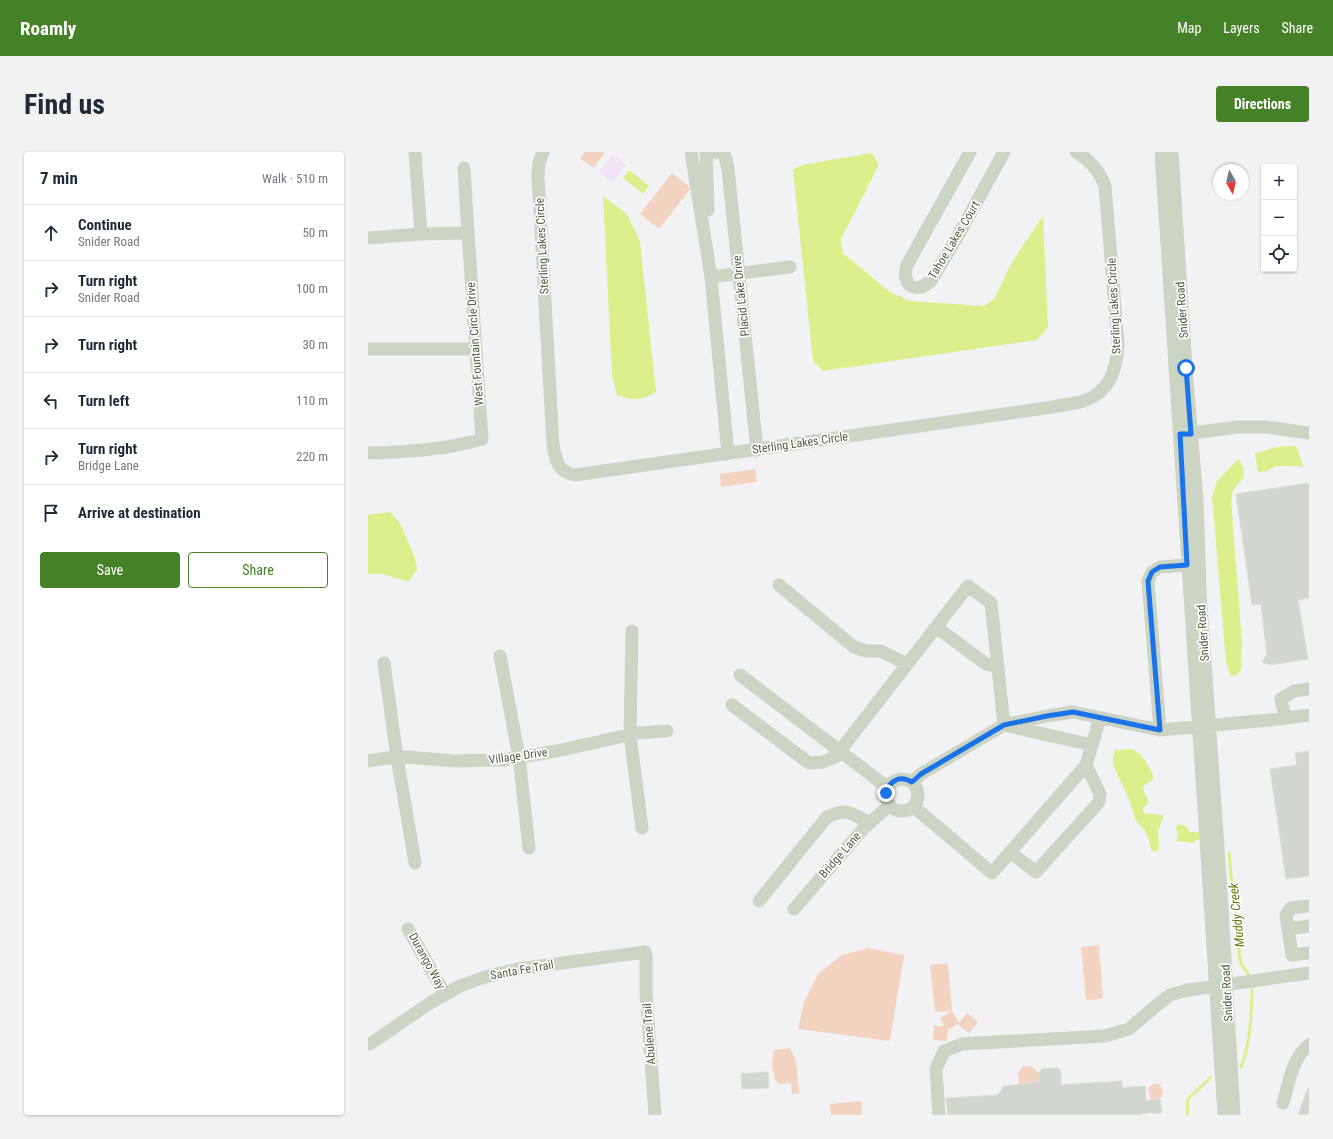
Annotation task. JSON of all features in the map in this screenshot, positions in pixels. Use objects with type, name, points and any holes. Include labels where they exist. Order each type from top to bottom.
[{"type":"street","points":[[415,152],[421,234]]},
{"type":"street","name":"Sterling Lakes Circle","points":[[543,152],[539,163],[538,176],[553,445],[555,459],[562,470],[568,473],[582,475],[1073,403],[1086,400],[1098,393],[1108,383],[1118,358],[1106,193],[1103,180],[1099,174],[1090,163],[1076,152]]},
{"type":"street","points":[[709,261],[710,152],[689,153],[709,261],[728,454]]},
{"type":"street","name":"Placid Lake Drive","points":[[710,152],[720,153],[725,156],[727,162],[757,450]]},
{"type":"street","name":"Tahoe Lakes Court","points":[[970,152],[907,265],[905,272],[906,280],[910,286],[918,288],[925,286],[931,281],[959,234],[1004,152]]},
{"type":"street","name":"Snider Road","points":[[1161,152],[1186,434],[1197,500],[1204,727],[1221,986],[1234,1115]]},
{"type":"street","name":"Snider Road","points":[[1172,152],[1186,368],[1187,565],[1204,727]]},
{"type":"street","name":"West Fountain Circle Drive","points":[[368,453],[413,452],[461,445],[482,439],[464,168]]},
{"type":"street","points":[[368,238],[421,234],[468,233]]},
{"type":"street","points":[[711,277],[790,267]]},
{"type":"street","points":[[368,349],[476,349]]},
{"type":"street","points":[[1186,434],[1238,427],[1265,427],[1309,433]]},
{"type":"street","points":[[1160,730],[1148,581],[1152,572],[1160,567],[1187,565]]},
{"type":"street","points":[[779,585],[854,647],[866,651],[880,652],[907,664]]},
{"type":"street","points":[[732,705],[809,763],[823,762],[835,757],[968,586],[991,603],[1004,725]]},
{"type":"street","points":[[936,627],[986,664],[998,667]]},
{"type":"street","points":[[632,631],[630,735],[642,828]]},
{"type":"street","points":[[500,656],[518,758],[529,848]]},
{"type":"street","points":[[384,663],[414,863]]},
{"type":"street","points":[[740,675],[888,787]]},
{"type":"street","points":[[1285,718],[1281,699],[1294,691],[1309,689]]},
{"type":"street","points":[[912,782],[921,774],[1004,725],[1047,716],[1073,712],[1160,730],[1204,727],[1309,714]]},
{"type":"street","points":[[914,807],[992,873],[1086,766],[1100,718]]},
{"type":"street","points":[[1004,725],[1092,745]]},
{"type":"street","name":"Village Drive","points":[[368,761],[397,757],[455,760],[518,758],[638,733],[667,731]]},
{"type":"street","points":[[1010,852],[1036,872],[1099,802],[1100,794],[1086,766]]},
{"type":"street","points":[[898,779],[907,779],[912,782],[916,785],[919,794],[918,800],[914,807],[903,811],[897,810],[890,805],[886,798],[890,784],[898,779]]},
{"type":"street","name":"Bridge Lane","points":[[794,909],[864,828],[890,805]]},
{"type":"street","points":[[759,901],[827,817],[837,812],[850,813],[870,823]]},
{"type":"street","points":[[939,1115],[936,1069],[944,1051],[962,1044],[1105,1036],[1129,1029],[1170,995],[1188,990],[1303,974],[1292,955],[1286,915],[1291,908],[1309,906]]},
{"type":"street","points":[[1288,929],[1309,926]]},
{"type":"street","name":"Durango Way","points":[[408,929],[445,994]]},
{"type":"street","name":"Santa Fe Trail","points":[[370,1044],[445,994],[460,986],[498,973],[645,952]]},
{"type":"street","name":"Abulene Trail","points":[[645,952],[646,992],[655,1115]]},
{"type":"street","points":[[1292,955],[1309,953]]},
{"type":"street","name":"Snider Road","points":[[1221,986],[1224,1115]]},
{"type":"street","points":[[1283,1103],[1293,1067],[1302,1050],[1309,1045]]},
{"type":"shaded area","points":[[585,152],[605,153],[593,168],[580,158]]},
{"type":"shaded area","points":[[872,153],[879,165],[841,239],[843,253],[890,292],[910,301],[984,306],[994,299],[1012,262],[1043,216],[1048,327],[1037,340],[823,371],[813,361],[793,170],[802,165]]},
{"type":"shaded area","points":[[629,170],[649,186],[643,194],[623,178]]},
{"type":"shaded area","points":[[672,173],[691,188],[659,229],[640,214]]},
{"type":"shaded area","points":[[603,196],[627,214],[640,241],[656,392],[646,397],[637,399],[617,395],[612,377]]},
{"type":"shaded area","points":[[1296,446],[1304,467],[1277,466],[1267,471],[1258,472],[1255,454],[1272,448]]},
{"type":"shaded area","points":[[1238,459],[1244,468],[1244,477],[1233,490],[1231,500],[1242,642],[1241,670],[1236,676],[1230,675],[1226,663],[1212,497],[1217,481]]},
{"type":"shaded area","points":[[755,469],[757,482],[721,487],[720,474]]},
{"type":"shaded area","points":[[390,512],[400,523],[415,558],[417,569],[409,582],[383,574],[368,574],[368,515]]},
{"type":"shaded area","points":[[1132,749],[1146,762],[1154,779],[1142,787],[1149,803],[1143,808],[1143,813],[1164,815],[1158,831],[1159,849],[1155,852],[1151,850],[1145,831],[1135,819],[1130,802],[1114,767],[1113,758],[1115,750]]},
{"type":"shaded area","points":[[1178,824],[1186,826],[1190,832],[1200,832],[1199,839],[1193,843],[1176,841],[1178,835],[1176,829]]},
{"type":"shaded area","points":[[1099,945],[1103,999],[1086,1000],[1081,947]]},
{"type":"shaded area","points":[[869,948],[904,955],[890,1041],[798,1029],[804,1002],[818,974],[842,955]]},
{"type":"shaded area","points":[[948,963],[952,1011],[959,1023],[967,1013],[978,1022],[969,1033],[958,1024],[948,1030],[947,1041],[933,1040],[934,1026],[944,1026],[940,1018],[951,1011],[935,1012],[930,965]]},
{"type":"shaded area","points":[[790,1048],[796,1061],[799,1093],[792,1094],[791,1083],[780,1084],[775,1080],[772,1065],[774,1050]]},
{"type":"shaded area","points":[[1023,1066],[1031,1066],[1039,1073],[1040,1082],[1019,1084],[1018,1072]]},
{"type":"shaded area","points":[[1158,1083],[1162,1088],[1163,1094],[1160,1099],[1151,1100],[1148,1089],[1151,1085]]},
{"type":"shaded area","points":[[861,1101],[862,1115],[831,1115],[830,1104]]},
{"type":"sand","points":[[613,154],[626,165],[612,182],[599,172]]},
{"type":"building","points":[[1309,483],[1309,598],[1298,600],[1308,659],[1270,665],[1262,662],[1267,655],[1261,604],[1252,605],[1236,494]]},
{"type":"building","points":[[1309,751],[1309,876],[1286,879],[1270,769],[1297,765],[1295,753]]},
{"type":"building","points":[[1058,1068],[1061,1072],[1061,1085],[1122,1081],[1122,1088],[1145,1086],[1146,1101],[1160,1099],[1162,1112],[1136,1115],[948,1115],[946,1098],[998,1095],[1004,1086],[1040,1082],[1039,1073],[1042,1069]]},
{"type":"building","points":[[768,1072],[769,1088],[742,1089],[741,1074]]},
{"type":"building","points":[[1308,1088],[1309,1115],[1298,1115]]},
{"type":"waterway","name":"Muddy Creek","points":[[1229,853],[1241,964],[1249,975]]},
{"type":"waterway","name":"Muddy Creek","points":[[1241,1067],[1249,1039],[1252,990]]},
{"type":"waterway","name":"Muddy Creek","points":[[1187,1115],[1188,1099],[1211,1077]]},
{"type":"route","points":[[886,793],[890,784],[895,780],[904,778],[912,782],[921,774],[1004,725],[1073,712],[1160,730],[1148,581],[1152,572],[1160,567],[1187,565],[1180,434],[1191,434],[1186,368]]}]
